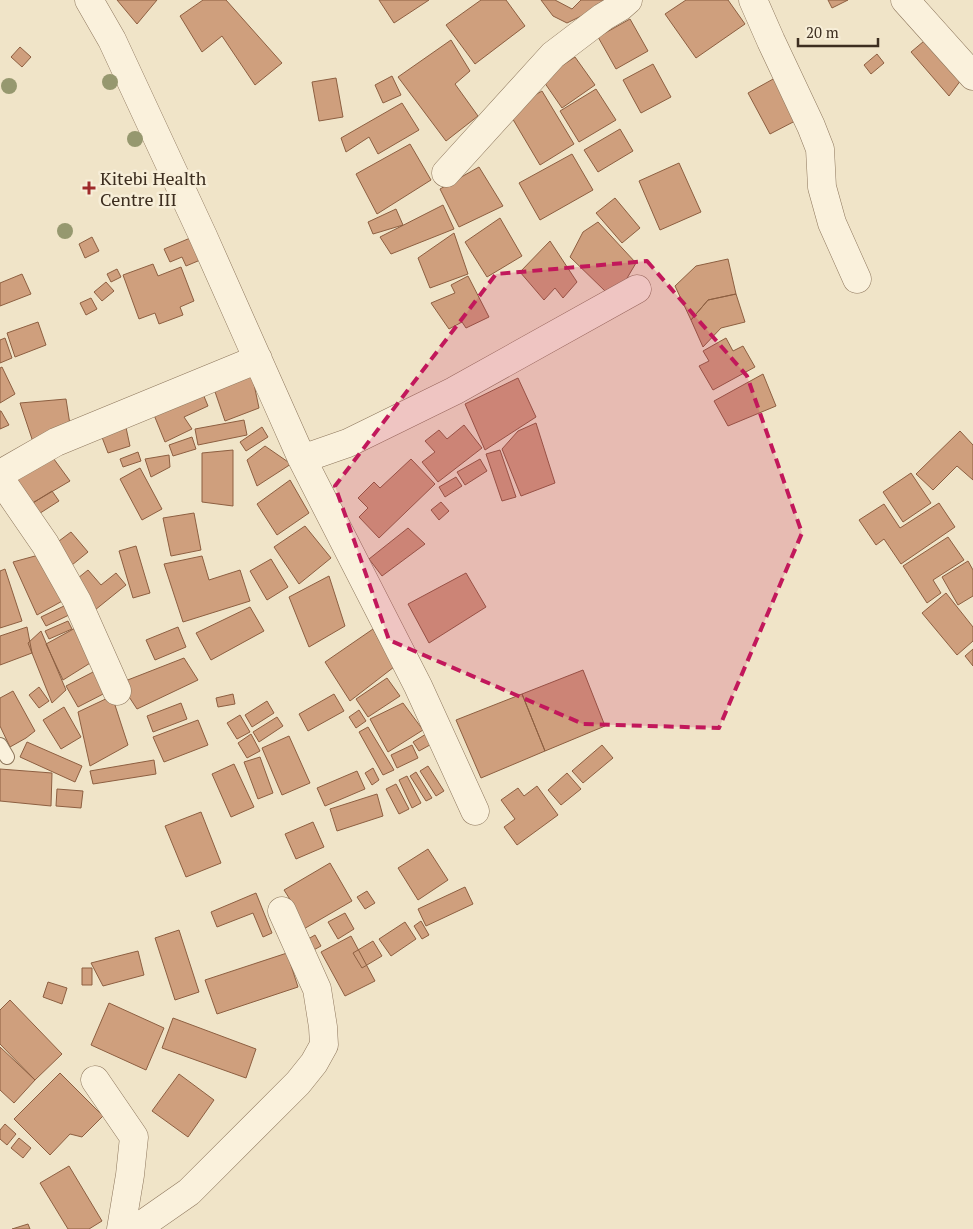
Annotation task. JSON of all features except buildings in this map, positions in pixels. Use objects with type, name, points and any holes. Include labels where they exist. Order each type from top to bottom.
[{"type":"street","points":[[89,0],[112,40],[203,236],[302,459],[418,686],[474,811]]},
{"type":"street","points":[[446,173],[553,55],[628,0]]},
{"type":"street","points":[[753,0],[820,149],[822,188],[832,223],[857,279]]},
{"type":"street","points":[[905,0],[973,76]]},
{"type":"street","points":[[302,459],[348,443],[454,391],[637,289]]},
{"type":"street","points":[[0,474],[56,442],[258,359]]},
{"type":"street","points":[[0,482],[45,544],[72,593],[117,691]]},
{"type":"street","points":[[136,1229],[189,1192],[298,1083],[314,1063],[324,1044],[317,989],[282,911]]},
{"type":"street","points":[[95,1080],[134,1137],[121,1229]]},
{"type":"highlighted area","points":[[647,261],[747,376],[802,533],[719,728],[583,724],[389,640],[335,486],[496,274]]},
{"type":"place","name":"Kitebi Health Centre III","points":[[89,188]]}]
